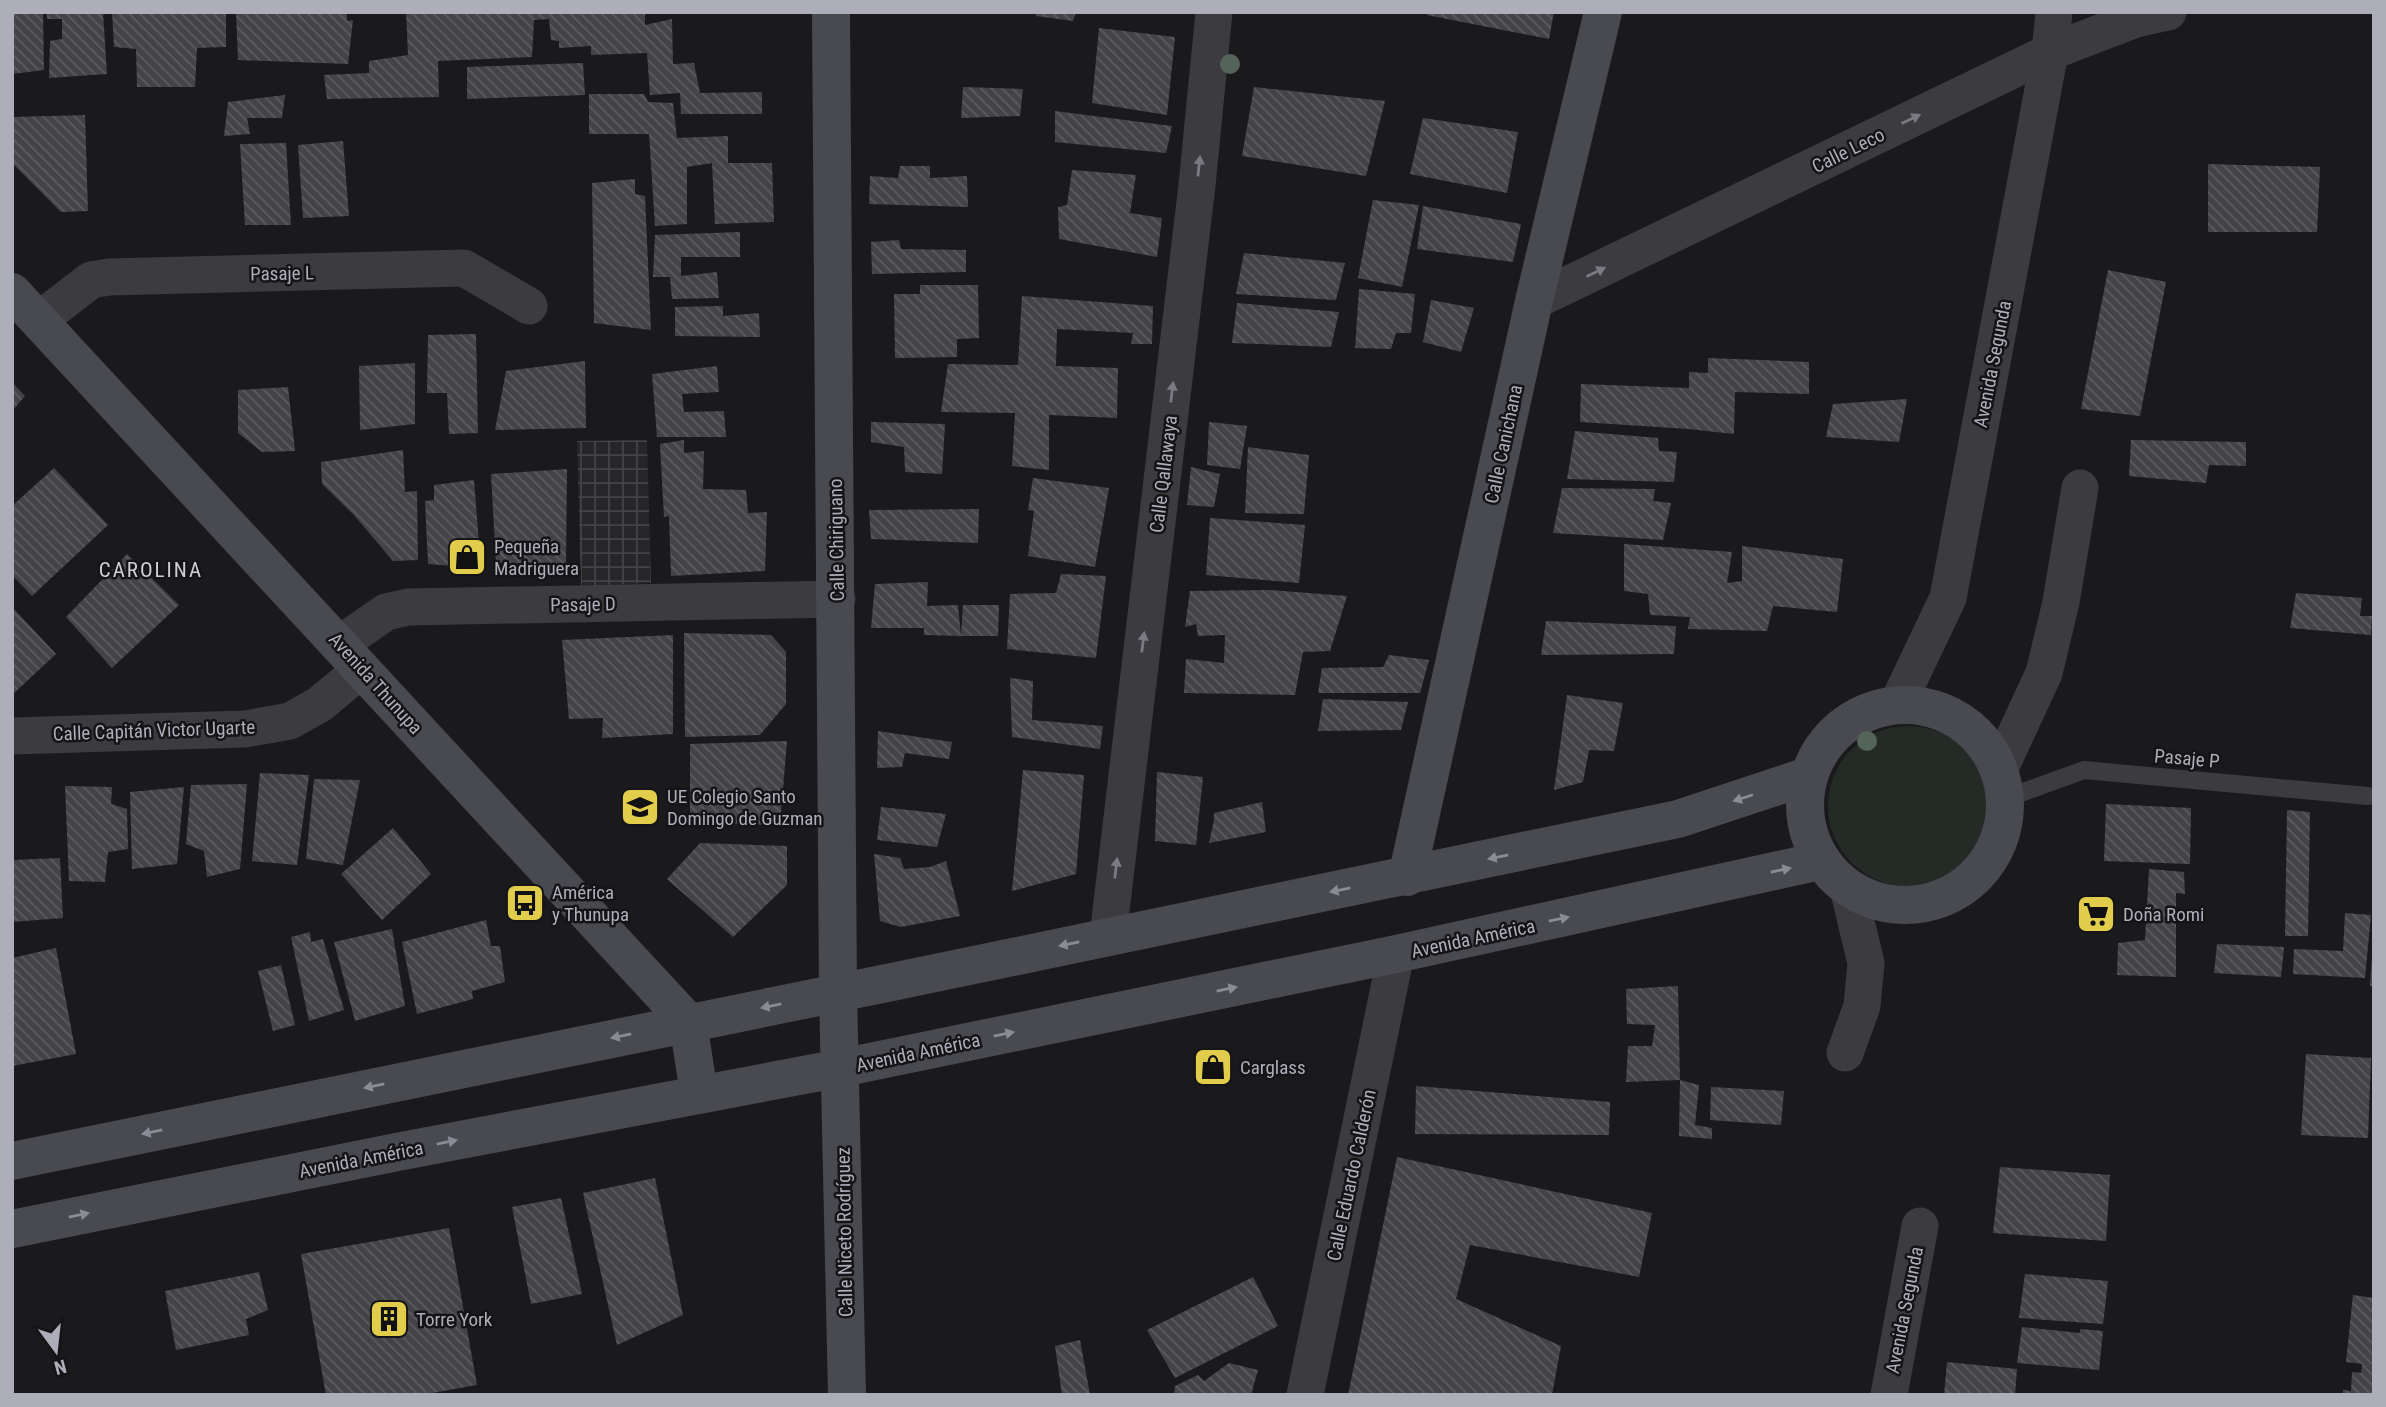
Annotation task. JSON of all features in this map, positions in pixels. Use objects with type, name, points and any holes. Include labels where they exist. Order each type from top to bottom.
[{"type":"main road","name":"Calle Chiriguano","points":[[831,12],[838,994],[841,1069]]},
{"type":"main road","name":"Calle Canichana","points":[[1408,877],[1534,301],[1603,12]]},
{"type":"main road","name":"Avenida Thunupa","points":[[12,292],[688,1022]]},
{"type":"main road","points":[[1897,705],[1929,708],[1959,720],[1983,740],[2003,783],[2004,831],[1990,860],[1968,884],[1941,900],[1909,906],[1877,902],[1848,888],[1820,861],[1808,834],[1803,805],[1808,776],[1821,749],[1841,727],[1868,712],[1897,705]]},
{"type":"main road","points":[[12,1161],[1408,877],[1678,819],[1808,776]]},
{"type":"main road","name":"Avenida América","points":[[12,1229],[699,1094],[841,1069],[1396,954],[1820,861]]},
{"type":"main road","points":[[688,1022],[699,1094]]},
{"type":"main road","name":"Calle Niceto Rodríguez","points":[[841,1069],[847,1395]]},
{"type":"street","name":"Calle Qallawaya","points":[[1108,936],[1197,185],[1214,12]]},
{"type":"street","name":"Avenida Segunda","points":[[1897,705],[1948,598],[2050,52],[2054,12]]},
{"type":"street","name":"Calle Leco","points":[[1534,301],[2050,52],[2147,15]]},
{"type":"street","name":"Pasaje L","points":[[39,320],[91,280],[109,277],[464,268],[529,306]]},
{"type":"street","points":[[2003,783],[2044,673],[2061,602],[2080,488]]},
{"type":"street","name":"Pasaje D","points":[[351,657],[386,612],[408,607],[837,599]]},
{"type":"street","name":"Calle Capitán Victor Ugarte","points":[[12,736],[245,729],[290,721],[320,704],[351,657]]},
{"type":"street","points":[[1845,1053],[1862,1006],[1866,963],[1848,888]]},
{"type":"street","name":"Calle Eduardo Calderón","points":[[1305,1395],[1396,954]]},
{"type":"street","name":"Avenida Segunda","points":[[1889,1395],[1920,1226]]},
{"type":"lane","name":"Pasaje P","points":[[2003,783],[2084,769],[2368,796]]},
{"type":"shaded area","points":[[647,440],[651,583],[581,586],[577,441]]},
{"type":"shaded area","points":[[1908,726],[1939,732],[1965,749],[1982,775],[1988,806],[1982,837],[1965,863],[1939,880],[1908,886],[1877,880],[1851,863],[1834,837],[1828,806],[1834,775],[1851,749],[1877,732]]},
{"type":"building","points":[[12,12],[43,12],[44,70],[12,74]]},
{"type":"building","points":[[47,12],[103,12],[107,74],[49,78],[50,41],[62,39],[62,19],[47,19]]},
{"type":"building","points":[[112,12],[226,12],[226,47],[197,48],[195,87],[137,87],[136,49],[114,47]]},
{"type":"building","points":[[236,12],[347,12],[347,21],[353,20],[348,64],[238,60]]},
{"type":"building","points":[[406,12],[645,12],[645,25],[672,19],[673,64],[694,63],[700,93],[762,92],[762,114],[681,114],[680,93],[650,95],[647,53],[591,55],[591,46],[559,48],[559,41],[551,40],[549,19],[534,20],[532,57],[438,61],[439,97],[327,99],[324,75],[369,73],[369,61],[408,55]]},
{"type":"building","points":[[1036,12],[1076,12],[1073,21],[1036,16]]},
{"type":"building","points":[[1427,12],[1554,12],[1549,39],[1427,15]]},
{"type":"building","points":[[1099,28],[1175,37],[1167,115],[1092,103]]},
{"type":"building","points":[[583,63],[585,95],[467,99],[467,67]]},
{"type":"building","points":[[963,87],[1023,89],[1020,116],[961,118]]},
{"type":"building","points":[[1254,87],[1385,101],[1366,176],[1242,156]]},
{"type":"building","points":[[589,94],[644,94],[648,102],[673,103],[677,138],[728,136],[728,163],[772,163],[774,222],[715,224],[712,163],[687,167],[687,224],[655,226],[649,134],[589,134]]},
{"type":"building","points":[[285,95],[282,118],[247,118],[250,134],[224,136],[228,102]]},
{"type":"building","points":[[1055,111],[1172,126],[1166,153],[1055,142]]},
{"type":"building","points":[[85,115],[88,211],[61,212],[12,163],[12,117]]},
{"type":"building","points":[[1423,118],[1518,132],[1507,193],[1410,174]]},
{"type":"building","points":[[343,141],[349,216],[303,218],[298,145]]},
{"type":"building","points":[[286,143],[291,225],[245,225],[240,144]]},
{"type":"building","points":[[2208,164],[2320,167],[2317,232],[2208,232]]},
{"type":"building","points":[[900,166],[930,166],[930,178],[967,176],[968,207],[869,204],[870,176],[898,178]]},
{"type":"building","points":[[1072,170],[1136,175],[1130,213],[1162,218],[1157,257],[1059,239],[1058,207],[1067,205]]},
{"type":"building","points":[[635,179],[635,194],[645,196],[651,330],[594,323],[592,183]]},
{"type":"building","points":[[1373,200],[1419,205],[1402,287],[1358,278]]},
{"type":"building","points":[[1423,206],[1521,224],[1513,262],[1417,249]]},
{"type":"building","points":[[740,232],[740,257],[681,257],[681,276],[717,272],[719,298],[672,299],[670,277],[653,277],[655,235]]},
{"type":"building","points":[[899,240],[901,249],[966,250],[966,272],[872,274],[871,242]]},
{"type":"building","points":[[1244,253],[1345,263],[1336,300],[1236,294]]},
{"type":"building","points":[[2108,270],[2166,282],[2140,416],[2081,409]]},
{"type":"building","points":[[920,285],[978,285],[979,338],[957,339],[957,357],[895,358],[894,294],[920,294]]},
{"type":"building","points":[[1359,289],[1415,294],[1411,333],[1396,333],[1391,349],[1355,348]]},
{"type":"building","points":[[1022,296],[1153,306],[1152,344],[1131,344],[1133,333],[1057,329],[1056,366],[1118,368],[1117,418],[1049,415],[1049,470],[1012,466],[1015,413],[941,412],[948,364],[1018,365]]},
{"type":"building","points":[[1431,300],[1474,308],[1461,352],[1423,342]]},
{"type":"building","points":[[1237,303],[1339,312],[1331,347],[1232,343]]},
{"type":"building","points":[[723,306],[723,316],[759,313],[760,337],[675,336],[675,307]]},
{"type":"building","points":[[476,334],[478,433],[449,434],[447,393],[427,393],[428,335]]},
{"type":"building","points":[[1708,358],[1809,362],[1809,394],[1735,392],[1734,434],[1580,422],[1581,384],[1689,388],[1689,372],[1708,373]]},
{"type":"building","points":[[585,361],[586,428],[495,430],[506,371]]},
{"type":"building","points":[[415,363],[415,424],[360,430],[359,366]]},
{"type":"building","points":[[717,366],[719,392],[682,394],[684,412],[724,411],[726,437],[657,437],[652,374]]},
{"type":"building","points":[[12,382],[25,396],[12,411]]},
{"type":"building","points":[[288,387],[295,451],[262,452],[238,433],[238,390]]},
{"type":"building","points":[[1907,399],[1899,442],[1826,437],[1833,404]]},
{"type":"building","points":[[871,422],[945,424],[942,474],[905,472],[904,447],[871,442]]},
{"type":"building","points":[[1209,422],[1247,426],[1240,469],[1207,465]]},
{"type":"building","points":[[1575,431],[1658,438],[1659,451],[1677,452],[1674,482],[1567,479]]},
{"type":"building","points":[[684,440],[684,453],[704,451],[703,489],[746,490],[748,513],[767,512],[765,571],[671,576],[669,516],[664,517],[660,444]]},
{"type":"building","points":[[2131,440],[2246,442],[2246,466],[2209,465],[2206,483],[2129,476]]},
{"type":"building","points":[[1248,447],[1309,455],[1304,514],[1245,513]]},
{"type":"building","points":[[403,450],[405,492],[417,491],[418,560],[393,561],[353,514],[322,484],[321,462]]},
{"type":"building","points":[[1191,467],[1220,474],[1214,507],[1187,505]]},
{"type":"building","points":[[54,468],[108,525],[32,596],[12,575],[12,506]]},
{"type":"building","points":[[567,469],[566,564],[496,563],[491,474]]},
{"type":"building","points":[[1033,478],[1109,488],[1095,567],[1028,556],[1034,511],[1028,510]]},
{"type":"building","points":[[474,480],[481,568],[428,564],[425,501],[434,500],[434,485]]},
{"type":"building","points":[[1562,488],[1655,489],[1653,501],[1671,503],[1663,540],[1553,533]]},
{"type":"building","points":[[979,509],[978,543],[871,539],[869,510]]},
{"type":"building","points":[[1210,518],[1305,525],[1299,583],[1206,575]]},
{"type":"building","points":[[1624,544],[1732,552],[1727,583],[1742,581],[1742,546],[1843,559],[1837,612],[1773,606],[1767,631],[1688,629],[1690,617],[1650,615],[1648,594],[1624,591]]},
{"type":"building","points":[[127,554],[179,605],[112,668],[66,617]]},
{"type":"building","points":[[1061,574],[1106,576],[1096,658],[1007,649],[1010,594],[1056,593]]},
{"type":"building","points":[[928,582],[927,606],[958,605],[961,636],[924,635],[924,628],[871,628],[875,584]]},
{"type":"building","points":[[1269,590],[1347,596],[1330,651],[1303,652],[1295,695],[1184,693],[1186,659],[1224,663],[1225,635],[1198,636],[1196,624],[1185,627],[1190,591]]},
{"type":"building","points":[[2296,593],[2362,598],[2360,616],[2372,616],[2371,635],[2290,628]]},
{"type":"building","points":[[963,605],[999,605],[998,636],[961,636]]},
{"type":"building","points":[[12,607],[56,654],[12,695]]},
{"type":"building","points":[[1546,621],[1676,626],[1674,654],[1541,655]]},
{"type":"building","points":[[684,633],[771,635],[786,652],[786,704],[760,735],[685,737]]},
{"type":"building","points":[[673,635],[673,734],[602,738],[603,718],[569,719],[562,640]]},
{"type":"building","points":[[1389,655],[1429,660],[1420,693],[1318,693],[1322,668],[1383,667]]},
{"type":"building","points":[[1010,678],[1033,681],[1032,720],[1103,726],[1100,749],[1012,737]]},
{"type":"building","points":[[1567,695],[1623,703],[1614,751],[1589,750],[1583,782],[1554,790]]},
{"type":"building","points":[[1323,699],[1408,702],[1401,730],[1318,731]]},
{"type":"building","points":[[878,731],[952,742],[949,759],[905,753],[902,767],[877,768]]},
{"type":"building","points":[[787,741],[780,825],[690,823],[690,744]]},
{"type":"building","points":[[1023,770],[1084,775],[1076,874],[1012,891]]},
{"type":"building","points":[[1157,772],[1203,777],[1196,845],[1155,841]]},
{"type":"building","points":[[260,773],[309,775],[297,865],[252,861]]},
{"type":"building","points":[[314,779],[360,780],[343,865],[306,859]]},
{"type":"building","points":[[247,784],[240,869],[207,877],[204,851],[186,844],[191,785]]},
{"type":"building","points":[[65,786],[112,787],[111,804],[127,809],[128,849],[108,852],[105,882],[69,881]]},
{"type":"building","points":[[184,787],[177,864],[132,869],[130,792]]},
{"type":"building","points":[[1262,802],[1266,832],[1209,843],[1214,813]]},
{"type":"building","points":[[2106,804],[2191,808],[2190,864],[2104,861]]},
{"type":"building","points":[[881,807],[946,814],[937,847],[877,840]]},
{"type":"building","points":[[2287,810],[2310,812],[2308,936],[2285,936]]},
{"type":"building","points":[[393,828],[431,874],[382,920],[341,874]]},
{"type":"building","points":[[700,843],[787,846],[787,885],[733,937],[667,879]]},
{"type":"building","points":[[874,854],[900,858],[904,869],[930,867],[946,861],[960,916],[901,927],[880,921]]},
{"type":"building","points":[[60,858],[63,918],[12,922],[12,860]]},
{"type":"building","points":[[2149,869],[2184,872],[2185,894],[2176,893],[2176,977],[2117,975],[2118,943],[2145,940]]},
{"type":"building","points":[[2345,913],[2371,915],[2365,978],[2293,974],[2294,949],[2343,951]]},
{"type":"building","points":[[486,920],[491,946],[500,946],[505,982],[472,991],[473,999],[417,1014],[402,942]]},
{"type":"building","points":[[392,929],[405,1006],[355,1021],[334,942]]},
{"type":"building","points":[[310,932],[311,942],[323,939],[344,1010],[309,1021],[291,937]]},
{"type":"building","points":[[2217,944],[2284,947],[2281,977],[2214,973]]},
{"type":"building","points":[[56,948],[76,1054],[12,1066],[12,958]]},
{"type":"building","points":[[2372,956],[2374,986],[2370,986]]},
{"type":"building","points":[[281,965],[295,1025],[273,1031],[258,971]]},
{"type":"building","points":[[1678,986],[1680,1080],[1626,1082],[1628,1046],[1652,1046],[1655,1025],[1627,1024],[1626,989]]},
{"type":"building","points":[[2306,1054],[2371,1058],[2368,1138],[2301,1135]]},
{"type":"building","points":[[1680,1080],[1699,1085],[1695,1125],[1712,1128],[1712,1139],[1679,1136]]},
{"type":"building","points":[[1416,1086],[1610,1102],[1609,1135],[1415,1134]]},
{"type":"building","points":[[1711,1087],[1784,1091],[1781,1125],[1710,1120]]},
{"type":"building","points":[[1397,1157],[1652,1213],[1639,1277],[1470,1245],[1456,1299],[1561,1346],[1552,1395],[1348,1395]]},
{"type":"building","points":[[2000,1167],[2110,1175],[2106,1241],[1993,1233]]},
{"type":"building","points":[[655,1178],[683,1315],[617,1345],[583,1193]]},
{"type":"building","points":[[561,1198],[582,1294],[531,1304],[512,1207]]},
{"type":"building","name":"Torre York","points":[[449,1228],[477,1385],[421,1395],[326,1395],[301,1254]]},
{"type":"building","points":[[259,1272],[268,1310],[246,1319],[249,1335],[176,1350],[165,1291]]},
{"type":"building","points":[[2025,1274],[2108,1281],[2103,1324],[2019,1318]]},
{"type":"building","points":[[1253,1277],[1278,1326],[1175,1378],[1147,1330]]},
{"type":"building","points":[[2353,1295],[2374,1298],[2374,1395],[2343,1395],[2343,1390],[2351,1391],[2352,1372],[2361,1373],[2362,1364],[2346,1362]]},
{"type":"building","points":[[2022,1327],[2080,1333],[2080,1329],[2103,1331],[2099,1370],[2017,1363]]},
{"type":"building","points":[[1080,1340],[1090,1395],[1062,1395],[1055,1346]]},
{"type":"building","points":[[1947,1362],[2017,1369],[2015,1395],[1944,1395]]},
{"type":"building","points":[[1229,1363],[1258,1370],[1251,1395],[1174,1395],[1175,1386],[1198,1375],[1204,1381]]},
{"type":"place","name":"Pequeña Madriguera","points":[[467,557]]},
{"type":"place","name":"UE Colegio Santo Domingo de Guzman","points":[[640,807]]},
{"type":"place","name":"América y Thunupa","points":[[525,903]]},
{"type":"place","name":"Doña Romi","points":[[2096,914]]},
{"type":"place","name":"Carglass","points":[[1213,1067]]},
{"type":"place","name":"Torre York","points":[[389,1319]]},
{"type":"district","name":"CAROLINA","points":[[151,570]]}]
